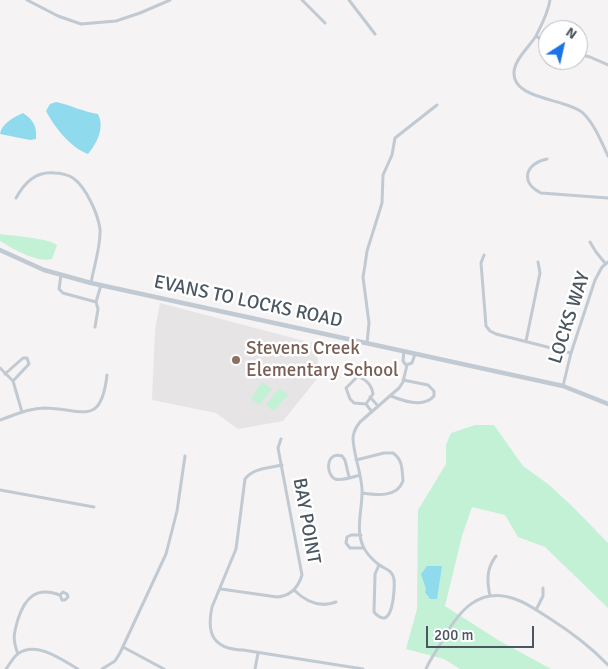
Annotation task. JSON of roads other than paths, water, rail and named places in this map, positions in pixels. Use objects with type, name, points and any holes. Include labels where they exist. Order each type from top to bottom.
[{"type":"street","points":[[28,0],[58,16],[81,24],[116,21],[170,0]]},
{"type":"street","points":[[302,0],[325,23]]},
{"type":"street","points":[[349,0],[375,34]]},
{"type":"street","points":[[550,0],[545,18],[536,36],[516,64],[514,73],[516,80],[521,88],[528,93],[566,103],[582,112],[592,124],[608,156]]},
{"type":"street","points":[[588,56],[608,65]]},
{"type":"street","points":[[368,343],[370,323],[363,277],[364,265],[382,202],[384,175],[392,155],[395,138],[437,105]]},
{"type":"street","points":[[547,159],[541,160],[532,167],[528,174],[528,183],[532,188],[541,193],[608,198]]},
{"type":"street","points":[[16,198],[21,188],[29,179],[37,175],[47,172],[60,173],[73,178],[85,192],[94,209],[100,230],[91,282]]},
{"type":"street","points":[[590,242],[596,252],[607,263]]},
{"type":"street","name":"EVANS TO LOCKS ROAD","points":[[0,250],[44,270],[101,285],[562,386],[608,404]]},
{"type":"street","points":[[484,254],[481,263],[486,326],[490,331],[571,353]]},
{"type":"street","points":[[526,341],[540,273],[538,262]]},
{"type":"street","name":"LOCKS WAY","points":[[562,386],[595,280],[602,267],[607,263]]},
{"type":"street","points":[[62,275],[59,287],[63,293],[96,302]]},
{"type":"street","points":[[95,327],[98,309],[96,302],[101,285]]},
{"type":"street","points":[[404,351],[403,361],[407,365]]},
{"type":"street","points":[[379,565],[375,574],[374,612],[380,617],[386,617],[392,609],[393,574],[388,569],[379,565],[364,548],[361,535],[360,509],[362,493],[353,437],[356,428],[391,396],[403,380],[407,365],[412,363],[415,354]]},
{"type":"street","points":[[5,374],[23,358],[28,358],[29,364],[13,381]]},
{"type":"street","points":[[0,368],[13,381],[22,412]]},
{"type":"street","points":[[0,420],[22,412],[44,408],[89,413],[102,400],[106,375]]},
{"type":"street","points":[[366,404],[373,394],[372,388],[360,378],[354,380],[346,388],[350,398],[354,403],[366,404],[372,412]]},
{"type":"street","points":[[391,396],[413,402],[426,401],[434,396],[434,391],[428,385],[403,380]]},
{"type":"street","points":[[370,397],[378,406]]},
{"type":"street","name":"BAY POINT","points":[[221,589],[276,597],[284,596],[294,590],[300,581],[302,575],[278,448],[281,440]]},
{"type":"street","points":[[356,460],[393,453],[400,460],[402,466],[403,481],[396,491],[388,494],[362,493]]},
{"type":"street","points":[[102,669],[115,661],[123,647],[166,554],[177,511],[185,456]]},
{"type":"street","points":[[349,477],[345,460],[342,456],[330,458],[331,475],[333,478],[338,480],[360,475]]},
{"type":"street","points":[[282,465],[255,470],[249,473],[245,479],[236,549],[210,615],[212,636],[221,646],[229,650],[363,669]]},
{"type":"street","points":[[0,490],[94,508]]},
{"type":"street","points":[[361,535],[351,535],[347,537],[346,542],[350,548],[364,548]]},
{"type":"street","points":[[490,596],[487,575],[489,564],[496,556]]},
{"type":"street","points":[[536,610],[543,596],[543,588]]},
{"type":"street","points":[[294,590],[309,602],[329,605],[336,602]]},
{"type":"street","points":[[18,654],[13,638],[22,606],[34,594],[60,595]]},
{"type":"street","points":[[426,669],[462,610],[472,603],[490,596],[515,599],[536,610],[586,642],[608,665]]},
{"type":"street","points":[[123,647],[164,669]]},
{"type":"street","points":[[6,669],[18,654],[26,650],[45,652],[78,669]]},
{"type":"street","points":[[255,669],[258,653]]},
{"type":"water","points":[[56,102],[98,114],[101,125],[99,135],[88,154],[69,142],[58,130],[46,111],[50,104]]},
{"type":"water","points":[[23,113],[34,124],[36,139],[30,140],[0,134],[5,124]]},
{"type":"water","points":[[427,566],[442,566],[437,599],[430,599],[425,592],[426,589],[421,574]]},
{"type":"place","name":"Stevens Creek Elementary School","points":[[236,360]]}]
